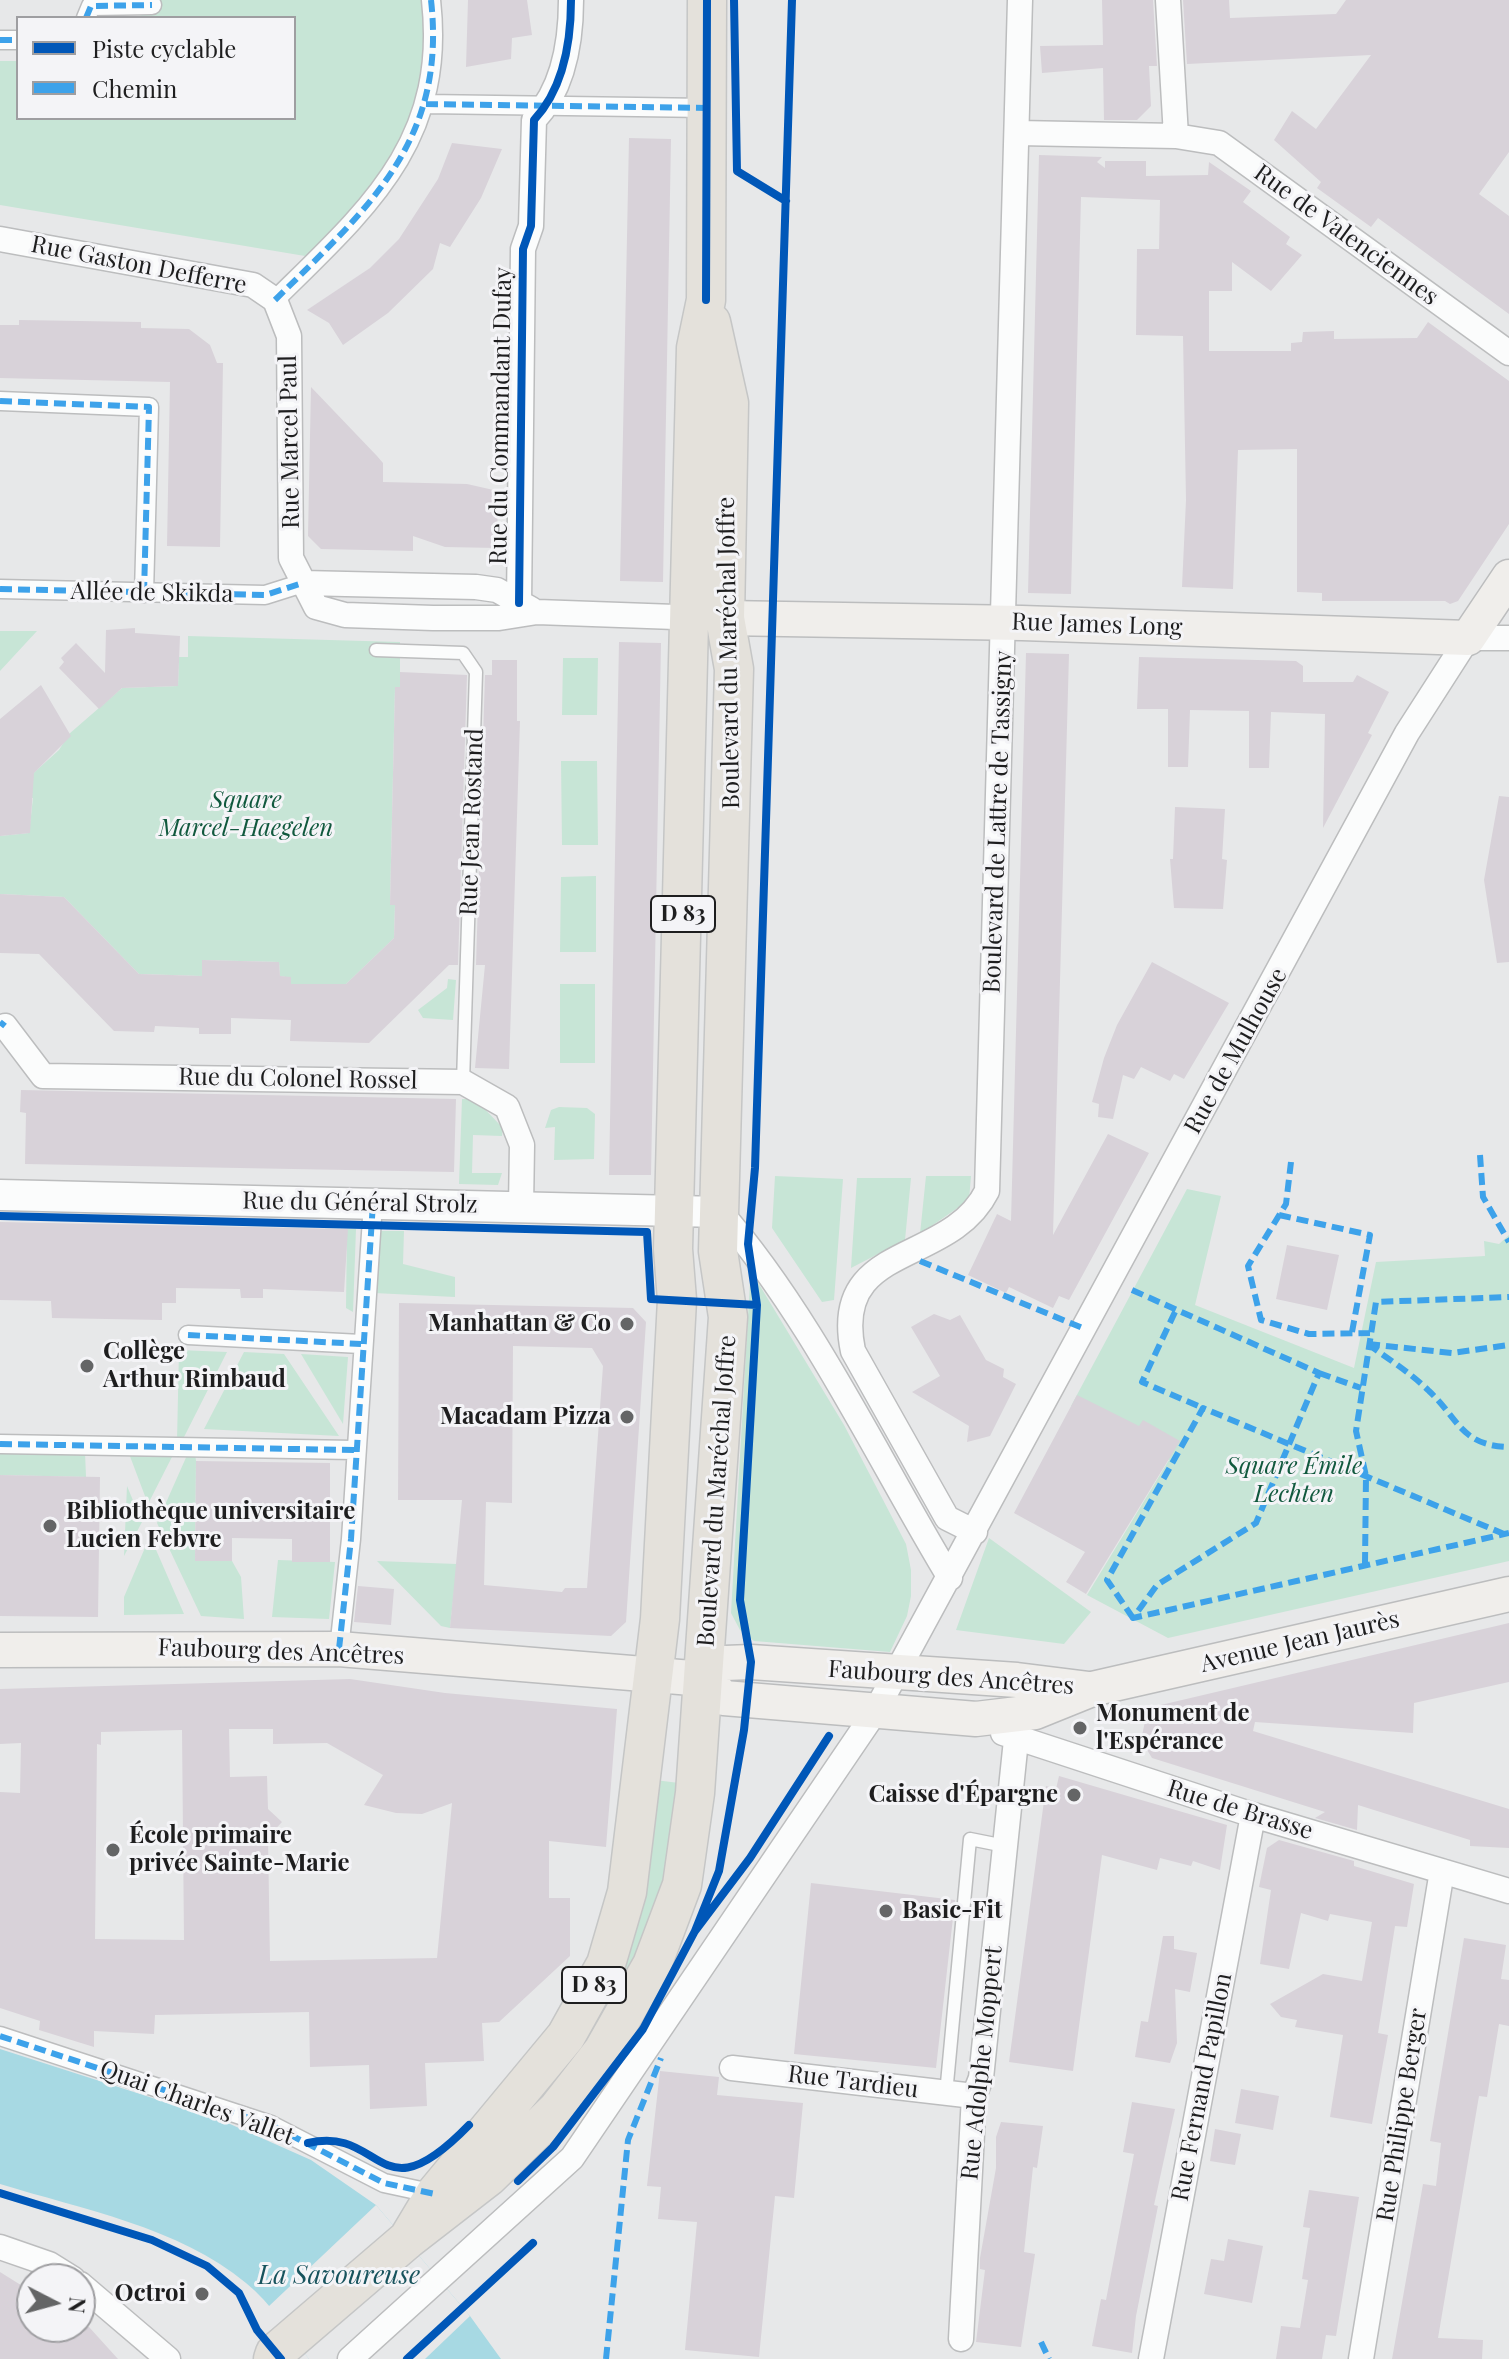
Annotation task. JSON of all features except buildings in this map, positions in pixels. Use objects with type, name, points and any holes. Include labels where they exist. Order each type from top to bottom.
[{"type":"main road","name":"D 83","points":[[707,0],[707,108]]},
{"type":"main road","name":"Boulevard du Maréchal Joffre","points":[[652,1677],[664,1557],[677,1300],[673,1249],[708,618],[729,403],[706,300],[707,108]]},
{"type":"main road","name":"Rue de Mulhouse","points":[[1468,638],[1509,577]]},
{"type":"main road","name":"Boulevard du Maréchal Joffre","points":[[704,1679],[728,1317],[718,1251],[734,669],[708,618]]},
{"type":"main road","name":"Rue James Long","points":[[708,618],[1003,622],[1468,638]]},
{"type":"main road","name":"Avenue Jean Jaurès","points":[[1092,1689],[1509,1594]]},
{"type":"main road","name":"Faubourg des Ancêtres","points":[[0,1650],[339,1649],[704,1679],[725,1663],[751,1662],[1017,1680],[1092,1689]]},
{"type":"main road","name":"D 83","points":[[408,2239],[435,2194],[566,2036],[606,1964],[627,1892],[652,1677]]},
{"type":"main road","name":"D 83","points":[[280,2350],[408,2239],[496,2170],[557,2110],[603,2051],[652,1965],[682,1885],[695,1793],[704,1679]]},
{"type":"main road","name":"Faubourg des Ancêtres","points":[[704,1679],[724,1698],[976,1719],[1035,1712],[1092,1689]]},
{"type":"street","points":[[275,300],[368,208],[394,172],[426,104],[434,28],[431,0]]},
{"type":"street","name":"Rue du Commandant Dufay","points":[[528,608],[523,249],[531,226],[534,120],[547,106],[559,84],[571,0]]},
{"type":"street","name":"Boulevard de Lattre de Tassigny","points":[[975,1532],[947,1518],[853,1351],[848,1324],[853,1296],[871,1274],[964,1222],[978,1208],[987,1191],[1020,0]]},
{"type":"street","points":[[1168,0],[1176,136]]},
{"type":"street","points":[[87,16],[91,6],[152,5]]},
{"type":"street","points":[[426,104],[707,108]]},
{"type":"street","name":"Rue de Valenciennes","points":[[1018,133],[1176,136],[1219,143],[1509,353]]},
{"type":"street","name":"Rue Gaston Defferre","points":[[0,239],[253,285],[275,300]]},
{"type":"street","name":"Rue Marcel Paul","points":[[275,300],[289,336],[291,558],[316,607],[345,615],[499,618],[528,608],[708,618]]},
{"type":"street","points":[[0,401],[149,407],[144,593]]},
{"type":"street","name":"Allée de Skikda","points":[[0,589],[265,595],[303,583]]},
{"type":"street","points":[[1468,638],[1509,638]]},
{"type":"street","name":"Rue de Mulhouse","points":[[350,2359],[572,2158],[875,1712],[1407,733],[1468,638]]},
{"type":"street","name":"Rue du Colonel Rossel","points":[[3,1024],[43,1076],[463,1082],[507,1107],[522,1145],[521,1207]]},
{"type":"street","name":"Rue du Général Strolz","points":[[0,1195],[720,1212]]},
{"type":"street","points":[[339,1649],[351,1539],[354,1450],[373,1203]]},
{"type":"street","points":[[720,1212],[748,1244],[792,1312],[950,1578]]},
{"type":"street","points":[[188,1335],[361,1344]]},
{"type":"street","points":[[0,1444],[354,1450]]},
{"type":"street","name":"Rue de Brasse","points":[[976,1719],[1016,1740],[1509,1891]]},
{"type":"street","name":"Rue Adolphe Moppert","points":[[961,2339],[974,2096],[981,2078],[1016,1740]]},
{"type":"street","name":"Rue Fernand Papillon","points":[[1151,2359],[1253,1815]]},
{"type":"street","name":"Rue Philippe Berger","points":[[1361,2359],[1442,1871]]},
{"type":"street","name":"Quai Charles Vallet","points":[[0,2036],[271,2125],[384,2183],[435,2194]]},
{"type":"street","name":"Rue Tardieu","points":[[732,2068],[974,2096]]},
{"type":"street","points":[[0,2247],[46,2263]]},
{"type":"street","points":[[96,2298],[168,2359]]},
{"type":"lane","name":"Rue Jean Rostand","points":[[376,650],[463,653],[476,672],[463,1082]]},
{"type":"lane","points":[[946,2094],[970,1839],[1005,1846]]},
{"type":"green space","points":[[152,0],[423,0],[420,74],[412,116],[405,133],[382,172],[351,212],[305,256],[0,205],[0,61],[16,61],[16,120],[296,120],[296,16],[139,16],[152,11]]},
{"type":"green space","points":[[0,631],[37,631],[0,671]]},
{"type":"green space","name":"Square Marcel-Haegelen","points":[[188,636],[400,642],[400,687],[395,688],[390,904],[395,905],[394,938],[346,984],[291,984],[291,978],[280,976],[279,962],[202,960],[202,976],[139,974],[64,897],[0,894],[0,836],[29,833],[33,798],[18,798],[18,787],[59,750],[69,734],[122,688],[178,686],[179,657],[188,657]]},
{"type":"green space","points":[[563,658],[598,658],[597,715],[562,715]]},
{"type":"green space","points":[[561,761],[597,761],[598,845],[562,845]]},
{"type":"green space","points":[[596,876],[596,952],[560,952],[561,877]]},
{"type":"green space","points":[[448,979],[456,980],[453,1020],[423,1018],[418,1010],[447,988]]},
{"type":"green space","points":[[560,984],[595,984],[595,1063],[560,1063]]},
{"type":"green space","points":[[462,1099],[475,1099],[503,1128],[502,1136],[473,1135],[472,1173],[502,1173],[498,1185],[459,1184]]},
{"type":"green space","points":[[559,1107],[587,1108],[595,1114],[594,1159],[554,1160],[555,1127],[545,1128],[551,1110]]},
{"type":"green space","points":[[775,1176],[843,1179],[834,1300],[822,1302],[772,1228]]},
{"type":"green space","points":[[926,1176],[971,1176],[969,1200],[920,1234]]},
{"type":"green space","points":[[857,1178],[911,1178],[905,1240],[851,1268]]},
{"type":"green space","name":"Square Émile Lechten","points":[[1187,1189],[1221,1196],[1195,1305],[1354,1368],[1376,1262],[1485,1256],[1484,1241],[1499,1244],[1509,1235],[1509,1561],[1168,1638],[1087,1595],[1169,1460],[1071,1406]]},
{"type":"green space","points":[[347,1229],[356,1229],[353,1312],[346,1308]]},
{"type":"green space","points":[[377,1231],[404,1231],[403,1264],[455,1277],[455,1297],[374,1293]]},
{"type":"green space","points":[[754,1276],[844,1425],[906,1544],[911,1570],[911,1596],[907,1616],[890,1652],[754,1641],[740,1630],[731,1613],[750,1282]]},
{"type":"green space","points":[[179,1350],[227,1352],[182,1441],[177,1441]]},
{"type":"green space","points":[[244,1352],[284,1354],[339,1436],[204,1429]]},
{"type":"green space","points":[[301,1354],[348,1357],[343,1424]]},
{"type":"green space","points":[[0,1450],[85,1452],[86,1477],[0,1475]]},
{"type":"green space","points":[[128,1451],[174,1453],[148,1504]]},
{"type":"green space","points":[[188,1453],[195,1453],[196,1461],[195,1561],[232,1561],[241,1577],[244,1619],[201,1616],[157,1523]]},
{"type":"green space","points":[[127,1486],[142,1522],[124,1556]]},
{"type":"green space","points":[[150,1536],[184,1614],[124,1615],[124,1597]]},
{"type":"green space","points":[[989,1538],[1091,1612],[1064,1644],[956,1630]]},
{"type":"green space","points":[[278,1560],[335,1562],[329,1619],[272,1617]]},
{"type":"green space","points":[[377,1561],[457,1564],[450,1628],[441,1626]]},
{"type":"green space","points":[[655,1780],[679,1783],[663,1889],[649,1933],[586,2055],[506,2134],[562,2067]]},
{"type":"water","name":"La Savoureuse","points":[[0,2049],[221,2120],[311,2160],[376,2205],[470,2316],[501,2359],[309,2359],[264,2300],[220,2264],[191,2247],[128,2222],[0,2184]]},
{"type":"pier","points":[[376,2205],[470,2316],[425,2359],[309,2359],[268,2307]]},
{"type":"marked path","points":[[275,300],[369,203],[394,169],[413,133],[426,94],[433,50],[431,0]]},
{"type":"marked path","points":[[87,16],[91,6],[152,5]]},
{"type":"marked path","points":[[0,40],[16,40]]},
{"type":"marked path","points":[[426,104],[707,108]]},
{"type":"marked path","points":[[0,401],[149,407],[144,593]]},
{"type":"marked path","points":[[0,589],[265,595],[303,583]]},
{"type":"marked path","points":[[0,1022],[5,1026]]},
{"type":"marked path","points":[[1480,1155],[1483,1197],[1509,1242]]},
{"type":"marked path","points":[[1291,1162],[1286,1204],[1248,1266],[1261,1320],[1309,1334],[1370,1333]]},
{"type":"marked path","points":[[339,1649],[351,1539],[373,1203]]},
{"type":"marked path","points":[[1279,1215],[1370,1235],[1352,1332]]},
{"type":"marked path","points":[[920,1261],[1085,1329]]},
{"type":"marked path","points":[[1132,1290],[1319,1373],[1256,1523],[1157,1585],[1133,1618],[1509,1533]]},
{"type":"marked path","points":[[1365,1564],[1366,1476],[1356,1431],[1376,1302],[1509,1297]]},
{"type":"marked path","points":[[1175,1312],[1142,1382],[1203,1408]]},
{"type":"marked path","points":[[188,1335],[361,1344]]},
{"type":"marked path","points":[[1368,1344],[1422,1384],[1470,1436],[1480,1442],[1509,1447]]},
{"type":"marked path","points":[[1368,1344],[1452,1353],[1509,1345]]},
{"type":"marked path","points":[[1319,1373],[1361,1388]]},
{"type":"marked path","points":[[1133,1618],[1107,1580],[1203,1408],[1504,1534]]},
{"type":"marked path","points":[[0,1444],[354,1450]]},
{"type":"marked path","points":[[0,2036],[271,2125],[384,2183],[435,2194]]},
{"type":"marked path","points":[[606,2359],[628,2140],[661,2058]]},
{"type":"marked path","points":[[1041,2342],[1049,2359]]},
{"type":"cycle path","points":[[519,603],[523,249],[531,226],[534,120],[552,94],[563,64],[571,0]]},
{"type":"cycle path","points":[[706,300],[707,0]]},
{"type":"cycle path","points":[[734,0],[737,171],[786,201]]},
{"type":"cycle path","points":[[695,1931],[719,1871],[744,1730],[751,1662],[740,1600],[757,1305],[748,1244],[755,1168],[792,0]]},
{"type":"cycle path","points":[[0,1216],[647,1232],[651,1299],[757,1305]]},
{"type":"cycle path","points":[[518,2181],[553,2147],[643,2029],[695,1931],[750,1858],[829,1736]]},
{"type":"cycle path","points":[[308,2143],[333,2141],[352,2146],[398,2168],[416,2165],[439,2152],[469,2125]]},
{"type":"cycle path","points":[[0,2193],[152,2240],[207,2266],[239,2293],[257,2330],[281,2359]]},
{"type":"cycle path","points":[[407,2359],[533,2243]]},
{"type":"place","name":"Manhattan & Co","points":[[627,1324]]},
{"type":"place","name":"Collège Arthur Rimbaud","points":[[87,1366]]},
{"type":"place","name":"Macadam Pizza","points":[[627,1417]]},
{"type":"place","name":"Bibliothèque universitaire Lucien Febvre","points":[[50,1526]]},
{"type":"place","name":"Monument de l'Espérance","points":[[1080,1728]]},
{"type":"place","name":"Caisse d'Épargne","points":[[1074,1795]]},
{"type":"place","name":"École primaire privée Sainte-Marie","points":[[113,1850]]},
{"type":"place","name":"Basic-Fit","points":[[886,1911]]},
{"type":"place","name":"Octroi","points":[[202,2294]]}]
